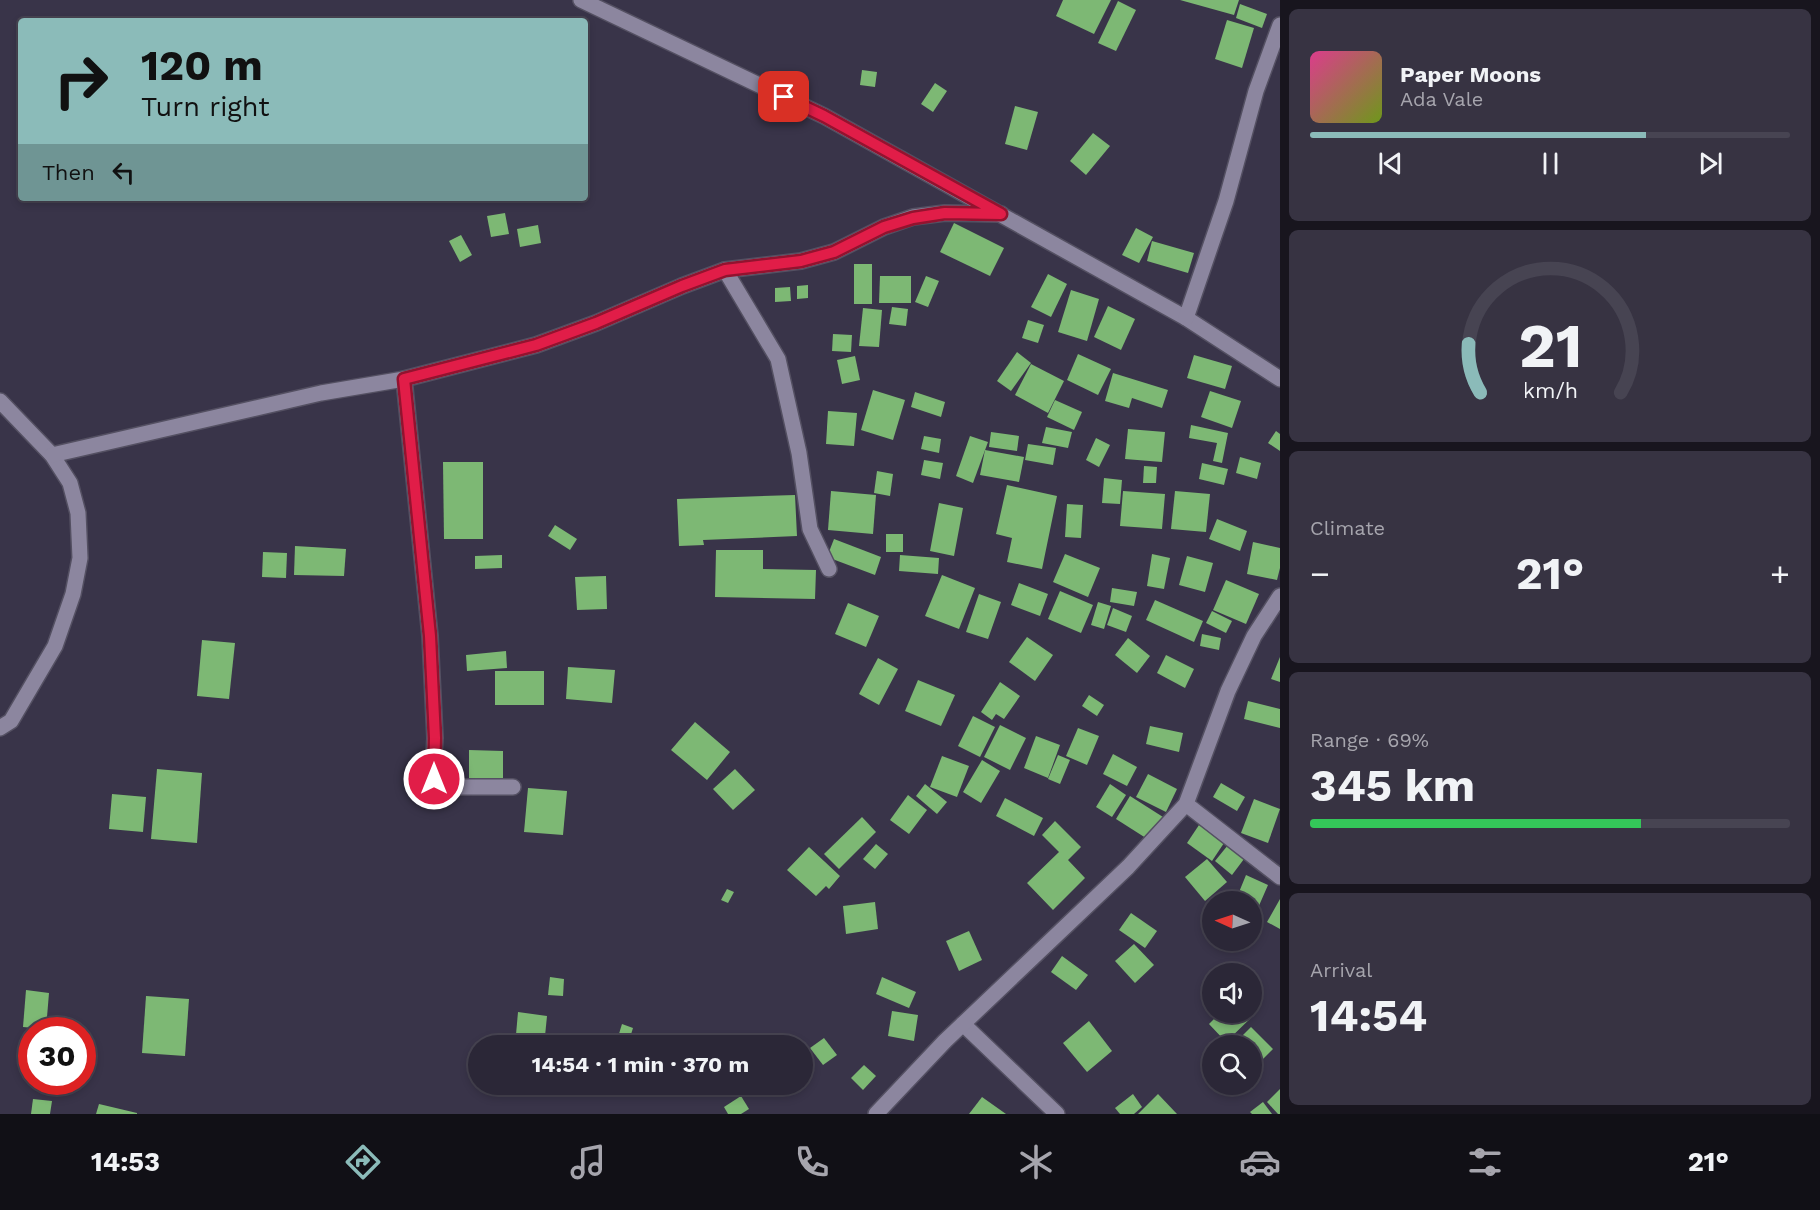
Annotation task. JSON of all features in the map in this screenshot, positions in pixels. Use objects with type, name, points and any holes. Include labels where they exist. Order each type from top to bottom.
[{"type":"street","points":[[581,0],[824,116],[1186,318],[1280,380]]},
{"type":"street","points":[[1186,318],[1226,201],[1256,91],[1279,31]]},
{"type":"street","points":[[52,454],[321,393],[404,379],[536,345],[725,270],[801,261],[834,252],[884,227],[913,218],[945,213],[1001,214]]},
{"type":"street","points":[[725,270],[778,359],[799,453],[810,529],[829,568]]},
{"type":"street","points":[[404,379],[430,636],[435,738],[434,779],[439,786],[445,787],[513,787]]},
{"type":"street","points":[[0,401],[52,454],[70,483],[78,513],[80,558],[75,585],[55,646],[12,722],[0,728]]},
{"type":"street","points":[[876,1114],[963,1024],[1128,867],[1186,804],[1228,691],[1254,636],[1280,596]]},
{"type":"street","points":[[1186,804],[1280,877]]},
{"type":"street","points":[[963,1024],[1057,1114]]},
{"type":"building","points":[[1063,0],[1111,0],[1094,34],[1056,16]]},
{"type":"building","points":[[1180,0],[1239,0],[1234,15]]},
{"type":"building","points":[[1118,1],[1136,10],[1116,51],[1098,43]]},
{"type":"building","points":[[1240,4],[1267,14],[1262,28],[1236,18]]},
{"type":"building","points":[[1227,20],[1254,28],[1242,68],[1215,59]]},
{"type":"building","points":[[862,70],[877,72],[875,87],[860,85]]},
{"type":"building","points":[[935,83],[947,91],[933,112],[921,104]]},
{"type":"building","points":[[1015,106],[1038,112],[1027,150],[1005,144]]},
{"type":"building","points":[[1093,133],[1110,146],[1086,175],[1070,161]]},
{"type":"building","points":[[505,213],[509,234],[491,237],[487,216]]},
{"type":"building","points":[[954,223],[1004,248],[990,276],[940,252]]},
{"type":"building","points":[[538,225],[541,243],[520,247],[517,229]]},
{"type":"building","points":[[1136,228],[1153,237],[1139,263],[1122,255]]},
{"type":"building","points":[[461,235],[472,255],[460,262],[449,241]]},
{"type":"building","points":[[1152,241],[1194,253],[1188,273],[1147,261]]},
{"type":"building","points":[[854,264],[872,264],[872,304],[854,304]]},
{"type":"building","points":[[1048,274],[1067,284],[1051,317],[1031,307]]},
{"type":"building","points":[[880,276],[911,276],[911,303],[879,303]]},
{"type":"building","points":[[926,276],[939,281],[928,307],[915,302]]},
{"type":"building","points":[[808,285],[808,298],[797,299],[797,286]]},
{"type":"building","points":[[790,287],[791,301],[775,302],[775,288]]},
{"type":"building","points":[[1071,290],[1099,299],[1087,341],[1058,332]]},
{"type":"building","points":[[1108,306],[1135,319],[1121,350],[1094,337]]},
{"type":"building","points":[[892,307],[908,309],[906,326],[889,324]]},
{"type":"building","points":[[863,308],[882,310],[879,347],[859,346]]},
{"type":"building","points":[[1028,320],[1044,325],[1038,343],[1022,338]]},
{"type":"building","points":[[833,334],[852,335],[851,352],[832,351]]},
{"type":"building","points":[[1017,352],[1031,363],[1011,391],[997,381]]},
{"type":"building","points":[[1078,354],[1111,369],[1098,395],[1067,380]]},
{"type":"building","points":[[1194,355],[1232,366],[1225,389],[1187,378]]},
{"type":"building","points":[[855,356],[860,380],[842,384],[837,360]]},
{"type":"building","points":[[1031,364],[1064,381],[1048,413],[1015,395]]},
{"type":"building","points":[[1113,373],[1168,390],[1162,408],[1132,398],[1129,408],[1105,401]]},
{"type":"building","points":[[873,390],[905,400],[893,440],[861,430]]},
{"type":"building","points":[[1210,391],[1241,401],[1232,428],[1201,417]]},
{"type":"building","points":[[915,392],[945,402],[941,417],[911,407]]},
{"type":"building","points":[[1055,400],[1082,412],[1074,430],[1047,417]]},
{"type":"building","points":[[828,411],[857,413],[854,446],[826,444]]},
{"type":"building","points":[[1191,425],[1228,433],[1222,463],[1213,461],[1217,443],[1189,438]]},
{"type":"building","points":[[1046,427],[1072,432],[1068,448],[1042,443]]},
{"type":"building","points":[[1128,429],[1165,432],[1162,462],[1125,459]]},
{"type":"building","points":[[1276,431],[1280,434],[1280,451],[1268,443]]},
{"type":"building","points":[[991,432],[1019,436],[1017,451],[989,447]]},
{"type":"building","points":[[924,436],[941,439],[939,453],[921,449]]},
{"type":"building","points":[[970,436],[988,442],[973,483],[956,476]]},
{"type":"building","points":[[1096,438],[1110,445],[1099,467],[1086,460]]},
{"type":"building","points":[[1028,444],[1056,448],[1053,465],[1025,460]]},
{"type":"building","points":[[985,450],[1024,457],[1019,482],[980,475]]},
{"type":"building","points":[[1240,457],[1261,463],[1257,479],[1236,473]]},
{"type":"building","points":[[924,460],[943,463],[940,479],[921,475]]},
{"type":"building","points":[[443,462],[483,462],[483,539],[444,539]]},
{"type":"building","points":[[1202,463],[1228,469],[1224,485],[1199,479]]},
{"type":"building","points":[[1144,466],[1157,467],[1156,483],[1143,483]]},
{"type":"building","points":[[877,471],[893,474],[890,496],[874,493]]},
{"type":"building","points":[[1104,478],[1122,480],[1120,504],[1102,503]]},
{"type":"building","points":[[1007,485],[1057,496],[1042,569],[1007,562],[1012,538],[996,534]]},
{"type":"building","points":[[831,491],[876,495],[873,534],[828,530]]},
{"type":"building","points":[[1123,491],[1165,494],[1162,529],[1120,526]]},
{"type":"building","points":[[1175,491],[1210,494],[1206,532],[1171,529]]},
{"type":"building","points":[[795,495],[797,536],[703,540],[704,545],[679,546],[677,499]]},
{"type":"building","points":[[939,503],[963,508],[954,556],[930,551]]},
{"type":"building","points":[[1067,504],[1083,505],[1081,538],[1065,537]]},
{"type":"building","points":[[1217,519],[1247,531],[1240,551],[1209,539]]},
{"type":"building","points":[[555,525],[577,539],[570,550],[548,536]]},
{"type":"building","points":[[886,534],[903,534],[903,552],[886,552]]},
{"type":"building","points":[[834,539],[881,557],[875,575],[827,557]]},
{"type":"building","points":[[1253,542],[1280,548],[1280,568],[1277,580],[1247,574]]},
{"type":"building","points":[[295,546],[346,549],[344,576],[294,575]]},
{"type":"building","points":[[716,550],[763,550],[763,569],[816,570],[815,599],[715,597]]},
{"type":"building","points":[[263,552],[287,553],[286,578],[262,577]]},
{"type":"building","points":[[1065,554],[1100,568],[1088,597],[1053,582]]},
{"type":"building","points":[[1152,554],[1170,558],[1164,589],[1147,586]]},
{"type":"building","points":[[502,555],[502,568],[475,569],[475,556]]},
{"type":"building","points":[[900,555],[939,558],[938,574],[899,571]]},
{"type":"building","points":[[1187,556],[1213,563],[1205,592],[1179,585]]},
{"type":"building","points":[[942,575],[975,588],[959,629],[925,616]]},
{"type":"building","points":[[606,576],[607,609],[577,610],[575,577]]},
{"type":"building","points":[[1226,580],[1259,594],[1246,624],[1213,610]]},
{"type":"building","points":[[1019,583],[1048,594],[1040,616],[1011,605]]},
{"type":"building","points":[[1112,588],[1137,592],[1134,606],[1110,602]]},
{"type":"building","points":[[1060,591],[1093,605],[1081,633],[1048,619]]},
{"type":"building","points":[[979,594],[1001,602],[988,639],[966,632]]},
{"type":"building","points":[[1155,600],[1203,621],[1194,642],[1146,620]]},
{"type":"building","points":[[1098,602],[1111,606],[1104,629],[1091,625]]},
{"type":"building","points":[[848,603],[879,616],[866,647],[835,634]]},
{"type":"building","points":[[1113,608],[1132,616],[1126,632],[1107,625]]},
{"type":"building","points":[[1212,611],[1232,621],[1226,633],[1206,623]]},
{"type":"building","points":[[1202,634],[1221,638],[1219,650],[1200,646]]},
{"type":"building","points":[[1027,637],[1053,655],[1035,681],[1009,662]]},
{"type":"building","points":[[1128,638],[1150,656],[1137,673],[1115,655]]},
{"type":"building","points":[[202,640],[235,643],[229,699],[197,696]]},
{"type":"building","points":[[506,651],[507,668],[467,671],[466,655]]},
{"type":"building","points":[[1166,655],[1194,669],[1185,688],[1157,673]]},
{"type":"building","points":[[1280,657],[1280,682],[1271,679]]},
{"type":"building","points":[[878,658],[898,669],[879,705],[859,694]]},
{"type":"building","points":[[568,667],[615,670],[612,703],[566,699]]},
{"type":"building","points":[[495,671],[544,671],[544,705],[495,705]]},
{"type":"building","points":[[918,680],[955,695],[941,726],[905,711]]},
{"type":"building","points":[[1000,682],[1020,696],[1004,719],[996,714],[992,720],[981,712]]},
{"type":"building","points":[[1089,695],[1104,705],[1097,716],[1082,706]]},
{"type":"building","points":[[1248,701],[1280,709],[1280,728],[1244,719]]},
{"type":"building","points":[[973,716],[995,727],[980,757],[958,746]]},
{"type":"building","points":[[695,722],[730,752],[707,780],[671,750]]},
{"type":"building","points":[[1000,725],[1026,738],[1010,770],[984,757]]},
{"type":"building","points":[[1150,726],[1183,733],[1179,752],[1146,744]]},
{"type":"building","points":[[1078,728],[1099,736],[1087,765],[1066,756]]},
{"type":"building","points":[[1036,736],[1060,745],[1048,778],[1024,768]]},
{"type":"building","points":[[469,750],[503,751],[503,783],[469,782]]},
{"type":"building","points":[[1113,754],[1137,767],[1127,786],[1103,774]]},
{"type":"building","points":[[1058,755],[1070,760],[1060,784],[1048,779]]},
{"type":"building","points":[[942,756],[969,766],[957,797],[930,787]]},
{"type":"building","points":[[982,760],[1000,771],[981,803],[963,792]]},
{"type":"building","points":[[157,769],[202,773],[197,843],[151,839]]},
{"type":"building","points":[[735,769],[755,790],[733,810],[713,789]]},
{"type":"building","points":[[1148,774],[1177,789],[1166,812],[1136,797]]},
{"type":"building","points":[[1221,783],[1245,797],[1237,811],[1213,797]]},
{"type":"building","points":[[925,784],[947,802],[937,814],[916,796]]},
{"type":"building","points":[[1110,784],[1126,795],[1112,817],[1096,807]]},
{"type":"building","points":[[528,788],[567,791],[563,835],[524,832]]},
{"type":"building","points":[[112,794],[146,797],[143,832],[109,829]]},
{"type":"building","points":[[908,795],[927,810],[909,834],[890,820]]},
{"type":"building","points":[[1130,796],[1163,817],[1149,840],[1116,819]]},
{"type":"building","points":[[1005,798],[1043,818],[1034,836],[996,816]]},
{"type":"building","points":[[1254,799],[1280,809],[1268,843],[1241,833]]},
{"type":"building","points":[[862,817],[876,832],[839,869],[824,854]]},
{"type":"building","points":[[1055,821],[1081,847],[1068,860],[1085,878],[1053,910],[1027,883],[1059,852],[1042,835]]},
{"type":"building","points":[[1199,825],[1224,843],[1212,861],[1187,843]]},
{"type":"building","points":[[876,844],[888,854],[875,869],[863,859]]},
{"type":"building","points":[[1228,845],[1244,859],[1232,875],[1215,861]]},
{"type":"building","points":[[809,847],[840,876],[829,889],[826,886],[816,896],[787,870]]},
{"type":"building","points":[[1207,859],[1227,882],[1217,891],[1202,891],[1202,897],[1185,877]]},
{"type":"building","points":[[1246,875],[1268,885],[1262,899],[1262,891],[1239,891]]},
{"type":"building","points":[[727,889],[734,892],[728,903],[721,900]]},
{"type":"building","points":[[1280,899],[1280,929],[1267,922]]},
{"type":"building","points":[[875,902],[878,929],[846,934],[843,906]]},
{"type":"building","points":[[1131,913],[1157,931],[1145,948],[1119,930]]},
{"type":"building","points":[[969,931],[982,960],[959,971],[946,941]]},
{"type":"building","points":[[1134,944],[1154,965],[1135,983],[1115,961]]},
{"type":"building","points":[[1062,956],[1088,975],[1076,990],[1051,972]]},
{"type":"building","points":[[550,977],[564,979],[563,996],[548,995]]},
{"type":"building","points":[[882,977],[916,992],[909,1008],[876,994]]},
{"type":"building","points":[[26,990],[49,993],[47,1017],[24,1017]]},
{"type":"building","points":[[146,996],[189,999],[185,1056],[142,1053]]},
{"type":"building","points":[[892,1011],[918,1015],[914,1041],[888,1036]]},
{"type":"building","points":[[518,1012],[547,1016],[545,1035],[516,1035]]},
{"type":"building","points":[[1089,1021],[1112,1051],[1087,1072],[1063,1043]]},
{"type":"building","points":[[1246,1023],[1233,1035],[1219,1035],[1209,1024]]},
{"type":"building","points":[[622,1024],[633,1028],[631,1035],[619,1035]]},
{"type":"building","points":[[1251,1027],[1259,1035],[1243,1035]]},
{"type":"building","points":[[824,1038],[837,1055],[823,1065],[813,1052],[813,1046]]},
{"type":"building","points":[[1262,1038],[1273,1049],[1262,1060]]},
{"type":"building","points":[[864,1065],[876,1076],[863,1090],[851,1078]]},
{"type":"building","points":[[1280,1089],[1280,1114],[1278,1114],[1267,1102]]},
{"type":"building","points":[[1133,1094],[1142,1107],[1134,1114],[1120,1114],[1115,1108]]},
{"type":"building","points":[[1158,1094],[1177,1114],[1138,1114]]},
{"type":"building","points":[[741,1096],[749,1109],[741,1114],[728,1114],[724,1107]]},
{"type":"building","points":[[982,1097],[1006,1114],[969,1114]]},
{"type":"building","points":[[33,1099],[52,1101],[50,1114],[31,1114]]},
{"type":"building","points":[[1263,1102],[1272,1114],[1252,1114],[1250,1112]]},
{"type":"building","points":[[99,1104],[137,1113],[137,1114],[96,1114]]},
{"type":"route","points":[[434,779],[435,738],[430,636],[404,379],[536,345],[725,270],[801,261],[834,252],[884,227],[913,218],[945,213],[1001,214],[824,116],[784,97]]}]
